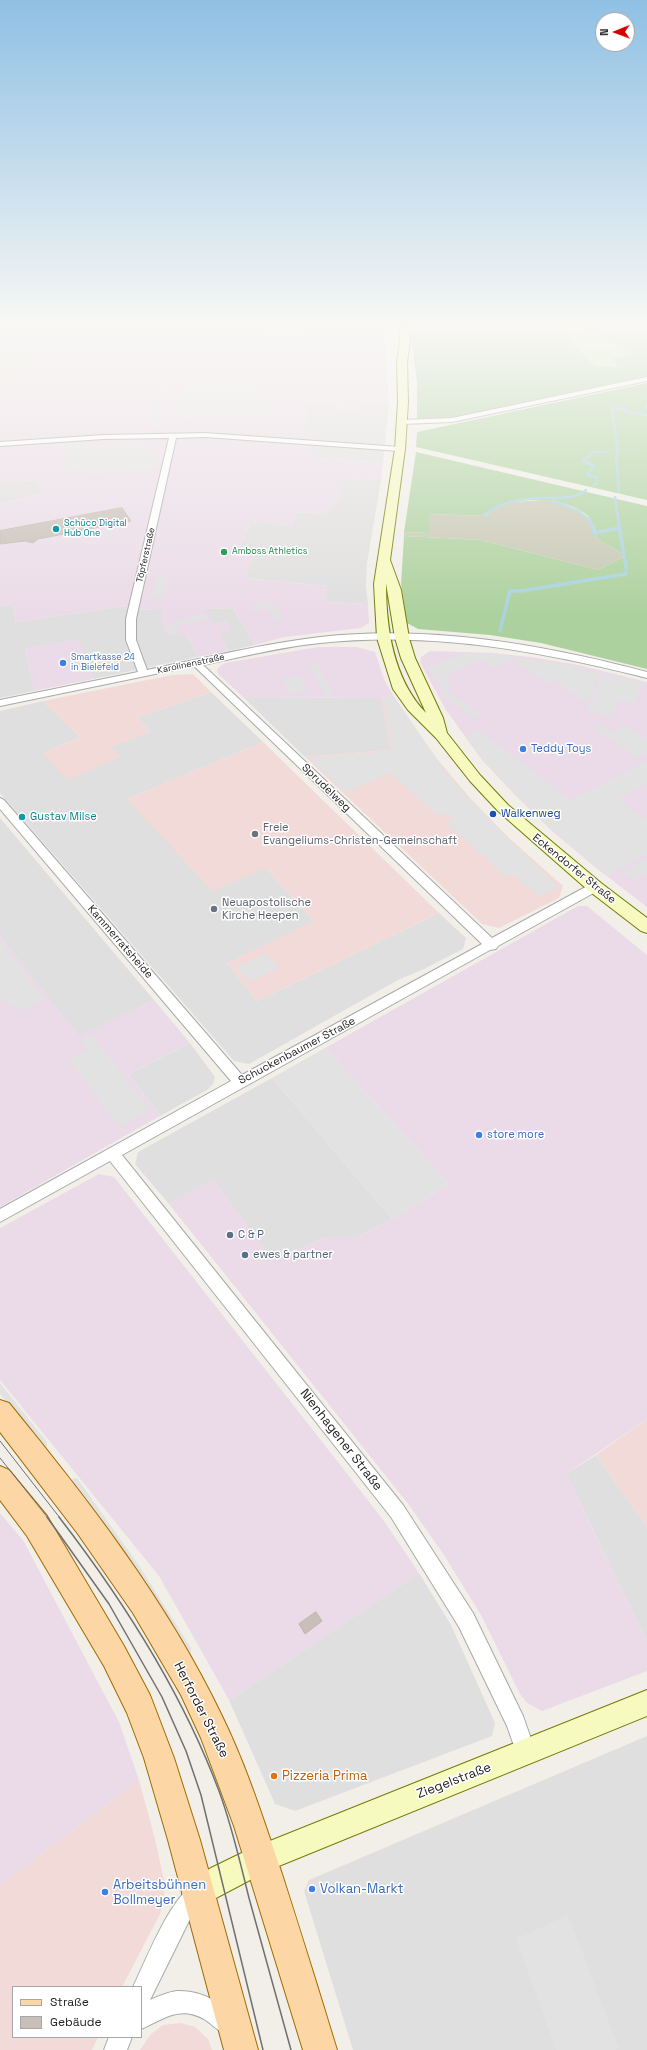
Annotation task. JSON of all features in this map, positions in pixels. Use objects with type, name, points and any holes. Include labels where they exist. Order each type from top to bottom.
[{"type":"main road","name":"Herforder Straße","points":[[0,1412],[71,1500],[137,1594],[193,1687],[232,1772],[320,2050]]},
{"type":"main road","points":[[0,1479],[37,1526],[114,1656],[139,1706],[159,1758],[239,2044]]},
{"type":"street","name":"Eckendorfer Straße","points":[[402,424],[400,449],[386,541],[385,562],[380,584],[384,638],[389,660],[400,689],[424,720],[441,735],[475,778],[503,808],[595,887],[647,927]]},
{"type":"street","points":[[0,444],[110,437],[173,435],[241,437],[400,449]]},
{"type":"street","name":"Töpferstraße","points":[[144,674],[131,640],[130,626],[173,435]]},
{"type":"street","name":"Eckendorfer Straße","points":[[385,562],[395,590],[402,638],[413,673],[436,718],[441,735]]},
{"type":"street","points":[[384,638],[476,642],[536,650],[594,660],[647,675]]},
{"type":"street","name":"Karolinenstraße","points":[[0,703],[196,663],[321,640],[384,638]]},
{"type":"street","name":"Sprudelweg","points":[[196,663],[492,946]]},
{"type":"street","name":"Kammerratsheide","points":[[0,802],[240,1082]]},
{"type":"street","name":"Schuckenbaumer Straße","points":[[0,1216],[240,1082],[492,946],[595,887]]},
{"type":"street","name":"Nienhagener Straße","points":[[113,1154],[397,1511],[466,1620],[516,1723],[526,1753]]},
{"type":"street","name":"Ziegelstraße","points":[[198,1893],[221,1878],[260,1859],[647,1703]]},
{"type":"street","points":[[142,1993],[182,1911],[198,1893]]},
{"type":"street","points":[[142,2017],[160,2006],[184,2002],[210,2010],[225,2022],[239,2044]]},
{"type":"street","points":[[115,2050],[121,2038]]},
{"type":"shaded area","points":[[0,424],[305,424],[304,437],[315,438],[309,457],[383,463],[381,480],[343,478],[339,500],[333,503],[332,509],[322,514],[297,512],[292,525],[251,521],[239,550],[255,552],[245,578],[327,586],[325,602],[368,604],[369,623],[361,628],[285,637],[255,645],[233,608],[205,609],[213,624],[227,622],[232,631],[219,634],[228,651],[198,657],[186,635],[181,636],[179,633],[167,636],[161,622],[161,609],[125,610],[125,606],[16,622],[13,604],[0,606],[0,504],[43,493],[34,480],[0,483]]},
{"type":"shaded area","points":[[153,424],[158,424],[157,429],[152,429]]},
{"type":"shaded area","points":[[305,424],[387,424],[383,463],[309,457],[304,437]]},
{"type":"shaded area","points":[[81,442],[84,445],[95,448],[131,445],[145,446],[152,453],[160,455],[158,464],[151,469],[86,474],[80,470],[66,472],[65,443]]},
{"type":"shaded area","points":[[342,478],[381,480],[367,563],[366,586],[368,604],[325,602],[327,586],[245,578],[255,552],[239,550],[251,521],[292,525],[297,512],[322,514],[333,503],[339,500]]},
{"type":"shaded area","points":[[34,480],[43,493],[0,504],[0,483]]},
{"type":"shaded area","points":[[545,500],[564,504],[581,512],[593,521],[597,539],[623,554],[623,557],[598,570],[481,540],[404,536],[404,532],[429,533],[428,514],[486,516],[495,508],[512,502]]},
{"type":"shaded area","points":[[157,576],[167,577],[162,599],[151,598]]},
{"type":"shaded area","points":[[265,603],[277,606],[285,620],[276,622],[267,608],[254,611],[251,606]]},
{"type":"shaded area","points":[[13,604],[16,622],[125,606],[125,610],[161,609],[161,622],[179,633],[186,635],[198,657],[93,679],[88,667],[25,648],[34,691],[0,698],[0,606]]},
{"type":"shaded area","points":[[233,608],[255,645],[228,651],[218,633],[227,622],[213,625],[204,609]]},
{"type":"shaded area","points":[[205,614],[207,619],[175,625],[179,632],[169,634],[165,626],[174,624],[172,621]]},
{"type":"shaded area","points":[[79,639],[93,679],[34,691],[25,648]]},
{"type":"shaded area","points":[[318,647],[357,647],[375,652],[384,679],[393,695],[381,698],[243,697],[218,674],[217,670],[225,663]]},
{"type":"shaded area","points":[[430,651],[493,653],[531,657],[578,665],[647,682],[647,907],[595,867],[552,831],[482,760],[446,710],[420,662],[421,657]]},
{"type":"shaded area","points":[[468,653],[523,658],[570,665],[600,673],[588,702],[581,700],[556,681],[549,684],[513,660],[493,668],[481,660],[442,677],[453,685],[446,689],[481,715],[473,718],[445,697],[434,676],[426,669],[462,654]]},
{"type":"shaded area","points":[[317,664],[334,695],[326,696],[309,666]]},
{"type":"shaded area","points":[[193,674],[211,692],[137,718],[150,732],[111,747],[120,757],[68,780],[43,753],[80,737],[43,701],[172,675]]},
{"type":"shaded area","points":[[602,674],[643,683],[635,703],[619,700],[612,717],[586,711]]},
{"type":"shaded area","points":[[300,675],[308,690],[290,694],[282,678]]},
{"type":"shaded area","points":[[211,692],[263,742],[127,799],[266,868],[315,922],[227,963],[257,1001],[439,913],[466,938],[463,949],[424,969],[398,980],[249,1064],[234,1061],[0,793],[0,711],[43,701],[80,737],[43,753],[120,757],[110,747],[150,732],[137,718]]},
{"type":"shaded area","points":[[393,695],[432,753],[471,799],[508,837],[563,886],[559,898],[499,928],[482,924],[305,757],[391,750],[381,698]]},
{"type":"shaded area","points":[[393,696],[447,773],[509,840],[559,887],[539,897],[512,874],[506,877],[446,823],[453,820],[445,813],[438,816],[389,773],[346,793],[308,758],[393,751],[383,698]]},
{"type":"shaded area","points":[[243,697],[381,698],[391,750],[305,757]]},
{"type":"shaded area","points":[[601,724],[613,733],[626,726],[645,739],[647,738],[647,753],[636,757],[594,728]]},
{"type":"shaded area","points":[[478,730],[571,800],[647,761],[647,784],[618,799],[647,820],[647,854],[607,876],[537,817],[484,762],[465,736]]},
{"type":"shaded area","points":[[263,742],[439,913],[257,1001],[227,963],[314,921],[266,868],[212,891],[127,799]]},
{"type":"shaded area","points":[[0,818],[154,1000],[79,1037],[0,937]]},
{"type":"shaded area","points":[[647,858],[647,873],[633,880],[623,872]]},
{"type":"shaded area","points":[[578,906],[587,906],[647,955],[647,1419],[566,1474],[647,1641],[647,1671],[542,1711],[527,1703],[520,1694],[481,1615],[444,1555],[409,1505],[169,1204],[213,1179],[273,1261],[327,1237],[358,1237],[392,1219],[449,1184],[325,1048]]},
{"type":"shaded area","points":[[0,937],[79,1036],[154,1000],[190,1043],[129,1074],[160,1116],[0,1207]]},
{"type":"shaded area","points":[[0,941],[45,1000],[21,1010],[0,999]]},
{"type":"shaded area","points":[[266,953],[279,968],[249,982],[236,967]]},
{"type":"shaded area","points":[[91,1034],[150,1110],[119,1127],[69,1060],[88,1050],[81,1040]]},
{"type":"shaded area","points":[[190,1043],[215,1077],[213,1084],[207,1090],[160,1116],[129,1074]]},
{"type":"shaded area","points":[[325,1048],[449,1184],[392,1219],[272,1078]]},
{"type":"shaded area","points":[[272,1078],[392,1219],[358,1237],[327,1237],[273,1261],[213,1180],[169,1204],[135,1164],[138,1152]]},
{"type":"shaded area","points":[[99,1174],[114,1177],[384,1521],[419,1573],[229,1700],[159,1576],[0,1380],[0,1228]]},
{"type":"shaded area","points":[[0,1383],[47,1442],[47,1453],[0,1394]]},
{"type":"shaded area","points":[[647,1419],[647,1527],[596,1455]]},
{"type":"shaded area","points":[[596,1455],[647,1527],[647,1641],[566,1474]]},
{"type":"shaded area","points":[[77,1478],[140,1567],[191,1648],[191,1659],[68,1480]]},
{"type":"shaded area","points":[[0,1513],[23,1540],[119,1722],[139,1780],[0,1885]]},
{"type":"shaded area","points":[[419,1573],[451,1625],[495,1723],[492,1736],[295,1811],[275,1804],[229,1700]]},
{"type":"shaded area","points":[[647,1736],[647,2050],[353,2050],[304,1891],[309,1880]]},
{"type":"shaded area","points":[[139,1780],[155,1839],[165,1885],[164,1900],[160,1914],[123,1986],[12,1986],[12,2038],[98,2038],[92,2050],[0,2050],[0,1885]]},
{"type":"shaded area","points":[[568,1915],[619,2048],[615,2050],[556,2050],[516,1939]]},
{"type":"shaded area","points":[[181,2023],[195,2027],[208,2039],[212,2050],[140,2050],[151,2034],[163,2025]]},
{"type":"green space","points":[[456,424],[647,424],[647,500],[416,447],[417,432]]},
{"type":"green space","points":[[416,452],[647,506],[647,669],[541,643],[490,635],[418,629],[407,623],[401,584],[404,536],[481,540],[598,570],[623,557],[623,554],[597,539],[592,521],[583,512],[571,506],[540,500],[509,503],[486,516],[429,514],[429,533],[404,532]]},
{"type":"building","name":"Schüco Digital Hub One","points":[[122,508],[131,521],[38,539],[33,543],[25,541],[0,544],[0,531]]},
{"type":"building","points":[[316,1612],[322,1621],[305,1634],[299,1624]]},
{"type":"waterway","points":[[614,424],[618,454],[616,456],[619,492]]},
{"type":"waterway","points":[[594,485],[597,483],[597,477],[587,475],[594,466],[583,461],[593,452],[606,452]]},
{"type":"waterway","points":[[554,498],[575,496],[586,490]]},
{"type":"waterway","points":[[615,497],[619,526]]},
{"type":"waterway","points":[[484,515],[503,504],[517,500],[531,498],[554,498]]},
{"type":"waterway","points":[[554,498],[555,501],[580,512],[589,520],[592,526]]},
{"type":"waterway","points":[[592,525],[594,533],[619,528]]},
{"type":"waterway","points":[[619,525],[626,568]]},
{"type":"waterway","points":[[500,631],[510,591],[521,591],[626,574],[626,572]]},
{"type":"tram line","points":[[0,1441],[60,1518]]},
{"type":"tram line","points":[[0,1458],[48,1518]]},
{"type":"tram line","points":[[47,1517],[109,1604],[162,1697],[186,1751],[201,1795],[263,2050]]},
{"type":"tram line","points":[[59,1517],[106,1581],[149,1648],[169,1683],[204,1754],[224,1804],[232,1831],[291,2050]]},
{"type":"place","name":"Schüco Digital Hub One","points":[[56,529]]},
{"type":"place","name":"Amboss Athletics","points":[[224,552]]},
{"type":"place","name":"Smartkasse 24 in Bielefeld","points":[[63,663]]},
{"type":"place","name":"Teddy Toys","points":[[523,749]]},
{"type":"place","name":"Walkenweg","points":[[493,814]]},
{"type":"place","name":"Gustav Milse","points":[[22,817]]},
{"type":"place","name":"Freie Evangeliums-Christen-Gemeinschaft","points":[[255,834]]},
{"type":"place","name":"Neuapostolische Kirche Heepen","points":[[214,909]]},
{"type":"place","name":"store more","points":[[479,1135]]},
{"type":"place","name":"C & P","points":[[230,1235]]},
{"type":"place","name":"ewes & partner","points":[[245,1255]]},
{"type":"place","name":"Pizzeria Prima","points":[[274,1776]]},
{"type":"place","name":"Volkan-Markt","points":[[312,1889]]},
{"type":"place","name":"Arbeitsbühnen Bollmeyer","points":[[105,1892]]}]
